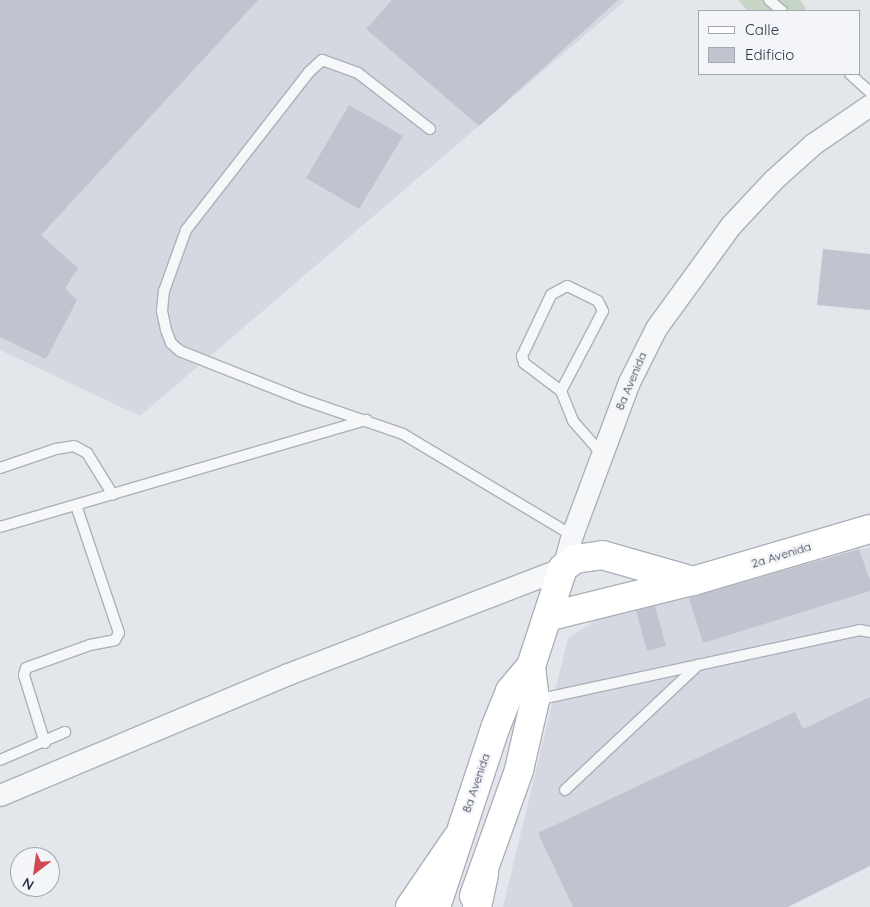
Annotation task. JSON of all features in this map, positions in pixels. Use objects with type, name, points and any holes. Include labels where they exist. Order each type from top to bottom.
[{"type":"main road","name":"2a Avenida","points":[[547,617],[693,581],[870,529]]},
{"type":"main road","points":[[564,568],[575,559],[602,555],[693,581]]},
{"type":"main road","name":"8a Avenida","points":[[436,907],[457,838],[510,691],[531,666],[564,568]]},
{"type":"main road","name":"8a Avenida","points":[[470,907],[484,874],[519,770],[535,700],[531,666]]},
{"type":"main road","points":[[410,907],[457,838]]},
{"type":"main road","points":[[477,907],[484,874]]},
{"type":"street","name":"8a Avenida","points":[[564,568],[572,534],[629,382],[656,328],[684,286],[730,226],[813,144],[870,105]]},
{"type":"street","points":[[0,795],[288,674],[564,568]]},
{"type":"lane","points":[[769,0],[781,10]]},
{"type":"lane","points":[[430,129],[358,74],[322,60],[308,72],[186,230],[164,291],[162,311],[166,330],[171,343],[180,351],[301,398],[368,420],[403,434],[572,534]]},
{"type":"lane","points":[[851,75],[870,92]]},
{"type":"lane","points":[[561,391],[603,311],[598,301],[567,286],[551,295],[522,356],[524,364],[561,391],[574,421],[602,454]]},
{"type":"lane","points":[[0,527],[368,420]]},
{"type":"lane","points":[[0,468],[56,449],[74,446],[87,453],[113,495]]},
{"type":"lane","points":[[45,743],[24,675],[26,668],[90,645],[115,640],[119,633],[76,505]]},
{"type":"lane","points":[[535,700],[859,630],[870,632]]},
{"type":"lane","points":[[565,790],[699,664]]},
{"type":"lane","points":[[0,760],[45,743],[65,732]]},
{"type":"shaded area","points":[[0,0],[626,0],[140,416],[0,350]]},
{"type":"shaded area","points":[[870,547],[870,808],[658,907],[503,907],[568,638],[598,619]]},
{"type":"green space","points":[[738,0],[800,0],[806,8],[804,10],[747,10]]},
{"type":"building","points":[[0,0],[258,0],[41,235],[78,268],[65,288],[77,300],[46,359],[0,337]]},
{"type":"building","points":[[392,0],[618,0],[479,126],[366,29]]},
{"type":"building","points":[[349,105],[403,136],[359,209],[306,178]]},
{"type":"building","points":[[823,249],[870,254],[870,310],[817,305]]},
{"type":"building","points":[[859,549],[870,580],[870,591],[703,643],[689,598]]},
{"type":"building","points":[[655,606],[666,646],[647,651],[636,611]]},
{"type":"building","points":[[870,697],[870,866],[788,907],[573,907],[538,833],[795,712],[803,729]]}]
